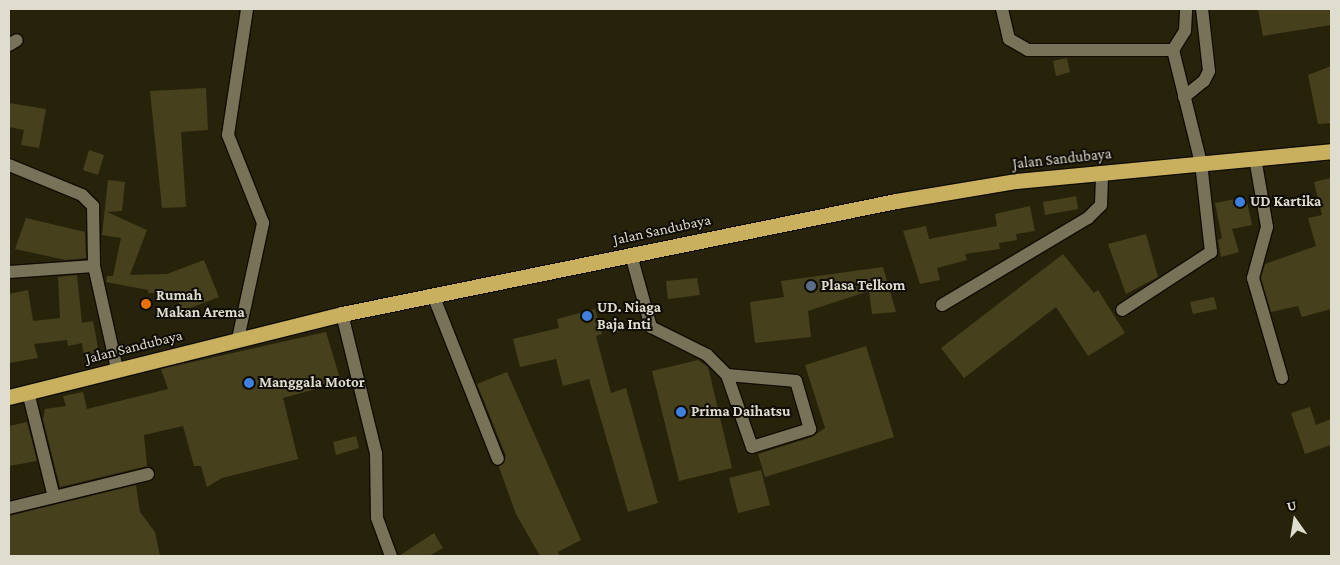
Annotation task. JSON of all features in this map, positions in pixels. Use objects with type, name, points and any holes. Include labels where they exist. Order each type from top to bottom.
[{"type":"highway","name":"Jalan Sandubaya","points":[[9,397],[342,314],[949,192],[1102,173],[1331,152]]},
{"type":"street","points":[[238,340],[263,224],[228,135],[247,9]]},
{"type":"street","points":[[1002,9],[1009,40],[1028,50],[1173,50]]},
{"type":"street","points":[[1122,310],[1211,252],[1201,163],[1173,50],[1184,31],[1186,9]]},
{"type":"street","points":[[1184,100],[1204,81],[1209,71],[1202,9]]},
{"type":"street","points":[[1255,158],[1267,227],[1253,278],[1282,378]]},
{"type":"street","points":[[9,165],[82,196],[94,210],[94,266],[117,369]]},
{"type":"street","points":[[942,305],[1088,218],[1101,205],[1102,173]]},
{"type":"street","points":[[631,255],[650,327],[707,355],[727,375],[752,447],[810,429],[796,381],[727,375]]},
{"type":"street","points":[[9,272],[94,266]]},
{"type":"street","points":[[433,295],[498,459]]},
{"type":"street","points":[[342,314],[376,453],[377,518],[390,556]]},
{"type":"street","points":[[28,392],[54,497]]},
{"type":"street","points":[[9,508],[148,474]]},
{"type":"building","points":[[1258,9],[1331,9],[1331,25],[1263,36]]},
{"type":"building","points":[[1067,58],[1070,72],[1056,76],[1053,61]]},
{"type":"building","points":[[1331,66],[1331,123],[1318,124],[1308,75]]},
{"type":"building","points":[[206,88],[208,130],[181,132],[186,207],[162,208],[150,91]]},
{"type":"building","points":[[9,103],[46,109],[39,148],[21,145],[24,130],[9,127]]},
{"type":"building","points":[[89,150],[104,155],[98,175],[83,170]]},
{"type":"building","points":[[1331,178],[1331,309],[1302,317],[1298,306],[1271,312],[1261,278],[1265,264],[1316,246],[1308,218],[1322,215],[1314,182]]},
{"type":"building","points":[[108,180],[125,182],[122,211],[107,212],[147,230],[130,275],[167,274],[204,260],[219,297],[182,311],[175,293],[148,293],[148,290],[106,282],[107,276],[113,276],[121,238],[102,235]]},
{"type":"building","points":[[1076,196],[1078,209],[1045,215],[1043,202]]},
{"type":"building","points":[[1246,197],[1252,225],[1232,229],[1239,252],[1221,257],[1218,240],[1222,238],[1215,203]]},
{"type":"building","points":[[1030,206],[1035,231],[1016,234],[1017,240],[999,243],[1000,249],[965,254],[967,260],[937,268],[940,280],[920,284],[903,231],[926,226],[929,239],[997,226],[995,214]]},
{"type":"building","points":[[26,218],[85,232],[86,258],[66,260],[15,249]]},
{"type":"building","points":[[1146,234],[1158,277],[1126,294],[1108,244]]},
{"type":"building","points":[[1063,254],[1094,293],[1098,290],[1125,333],[1088,356],[1056,307],[964,378],[941,348]]},
{"type":"building","points":[[883,267],[896,312],[872,314],[869,291],[808,311],[811,337],[755,343],[750,302],[784,297],[781,281]]},
{"type":"building","points":[[77,275],[82,323],[93,321],[99,353],[84,356],[82,343],[68,346],[67,340],[34,344],[38,358],[9,363],[9,294],[28,290],[33,321],[60,318],[58,277]]},
{"type":"building","points":[[697,278],[700,295],[668,299],[666,281]]},
{"type":"building","points":[[1214,297],[1217,309],[1193,314],[1190,302]]},
{"type":"building","points":[[595,309],[602,334],[596,336],[611,393],[626,388],[658,503],[628,512],[589,379],[563,386],[556,359],[520,367],[513,339],[559,328],[557,319]]},
{"type":"building","points":[[326,332],[341,382],[283,398],[298,459],[222,478],[207,487],[201,466],[194,466],[183,426],[144,435],[147,466],[60,487],[43,419],[45,409],[66,406],[63,396],[83,392],[87,409],[168,389],[161,369]]},
{"type":"building","points":[[866,346],[894,437],[765,477],[758,454],[812,437],[825,428],[805,365]]},
{"type":"building","points":[[698,360],[708,367],[732,468],[679,481],[652,371]]},
{"type":"building","points":[[507,372],[581,540],[558,552],[560,556],[540,556],[516,514],[499,467],[506,456],[477,384]]},
{"type":"building","points":[[1310,407],[1316,425],[1331,419],[1331,445],[1305,454],[1291,413]]},
{"type":"building","points":[[27,422],[37,461],[9,466],[9,426]]},
{"type":"building","points":[[356,436],[359,448],[336,455],[333,442]]},
{"type":"building","points":[[761,470],[770,505],[738,513],[729,478]]},
{"type":"building","points":[[136,485],[140,512],[155,532],[160,556],[9,556],[9,516]]},
{"type":"building","points":[[434,533],[443,548],[429,556],[399,556]]},
{"type":"place","name":"UD Kartika","points":[[1240,202]]},
{"type":"place","name":"Plasa Telkom","points":[[811,286]]},
{"type":"place","name":"Rumah Makan Arema","points":[[146,304]]},
{"type":"place","name":"UD. Niaga Baja Inti","points":[[587,316]]},
{"type":"place","name":"Manggala Motor","points":[[249,383]]},
{"type":"place","name":"Prima Daihatsu","points":[[681,412]]}]
